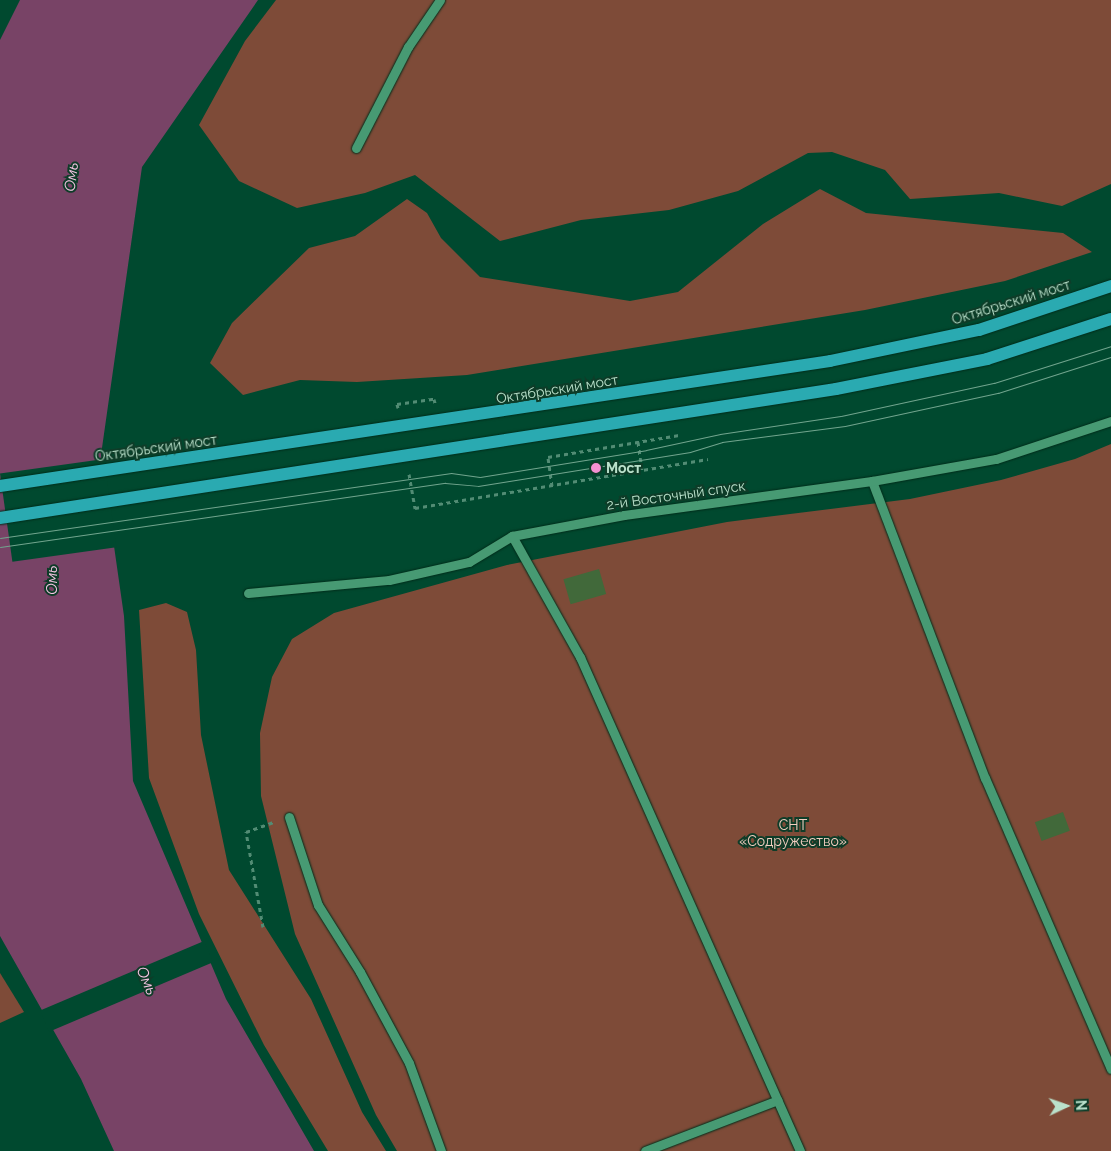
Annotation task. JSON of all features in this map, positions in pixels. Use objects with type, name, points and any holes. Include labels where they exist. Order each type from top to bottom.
[{"type":"main road","name":"Октябрьский мост","points":[[0,486],[830,361],[979,330],[1111,286]]},
{"type":"main road","points":[[0,518],[836,389],[987,359],[1111,319]]},
{"type":"street","points":[[356,148],[408,47],[440,0]]},
{"type":"street","name":"2-й Восточный спуск","points":[[248,593],[389,580],[469,562],[512,536],[624,515],[872,481],[996,459],[1111,421]]},
{"type":"street","points":[[872,481],[985,778],[1111,1069]]},
{"type":"street","points":[[512,536],[580,657],[800,1151]]},
{"type":"street","points":[[289,817],[318,905],[360,972],[409,1063],[441,1151]]},
{"type":"street","points":[[645,1151],[778,1100]]},
{"type":"path","points":[[397,404],[434,398]]},
{"type":"path","points":[[552,486],[548,457],[679,436]]},
{"type":"path","points":[[638,442],[642,470]]},
{"type":"path","points":[[415,508],[708,459]]},
{"type":"path","points":[[263,927],[246,832],[289,817]]},
{"type":"green space","points":[[276,0],[1111,0],[1111,184],[1062,206],[999,193],[910,199],[885,170],[832,152],[808,153],[738,191],[669,210],[581,220],[500,241],[415,175],[365,193],[297,208],[239,181],[199,125],[245,41]]},
{"type":"green space","points":[[820,189],[866,213],[1063,233],[1092,252],[1005,281],[865,310],[467,375],[357,382],[300,380],[243,395],[210,363],[232,323],[309,248],[355,236],[407,199],[427,213],[441,238],[480,277],[630,301],[678,292],[763,224]]},
{"type":"green space","name":"СНТ «Содружество»","points":[[1111,444],[1111,1151],[397,1151],[376,1115],[295,934],[261,796],[260,733],[272,677],[292,639],[334,613],[507,565],[727,522],[910,499],[1001,480],[1075,459]]},
{"type":"green space","points":[[166,603],[187,612],[196,650],[201,735],[229,870],[311,999],[362,1112],[386,1151],[328,1151],[264,1045],[199,914],[149,778],[139,610]]},
{"type":"green space","points":[[0,973],[24,1012],[0,1023]]},
{"type":"water","name":"Омь","points":[[20,0],[258,0],[142,167],[101,455],[124,616],[133,781],[226,999],[314,1151],[114,1151],[81,1079],[0,936],[0,40]]},
{"type":"pier","points":[[104,459],[116,547],[12,562],[0,474]]},
{"type":"pier","points":[[204,941],[213,962],[49,1032],[40,1011]]},
{"type":"building","points":[[599,569],[606,594],[571,604],[563,579]]},
{"type":"building","points":[[1063,812],[1070,831],[1042,841],[1035,822]]},
{"type":"tram line","points":[[0,538],[451,473],[480,477],[646,450],[720,434],[841,416],[994,383],[1111,346]]},
{"type":"tram line","points":[[0,547],[445,483],[478,486],[690,452],[722,442],[845,426],[998,393],[1111,357]]},
{"type":"place","name":"Мост","points":[[596,468]]}]
